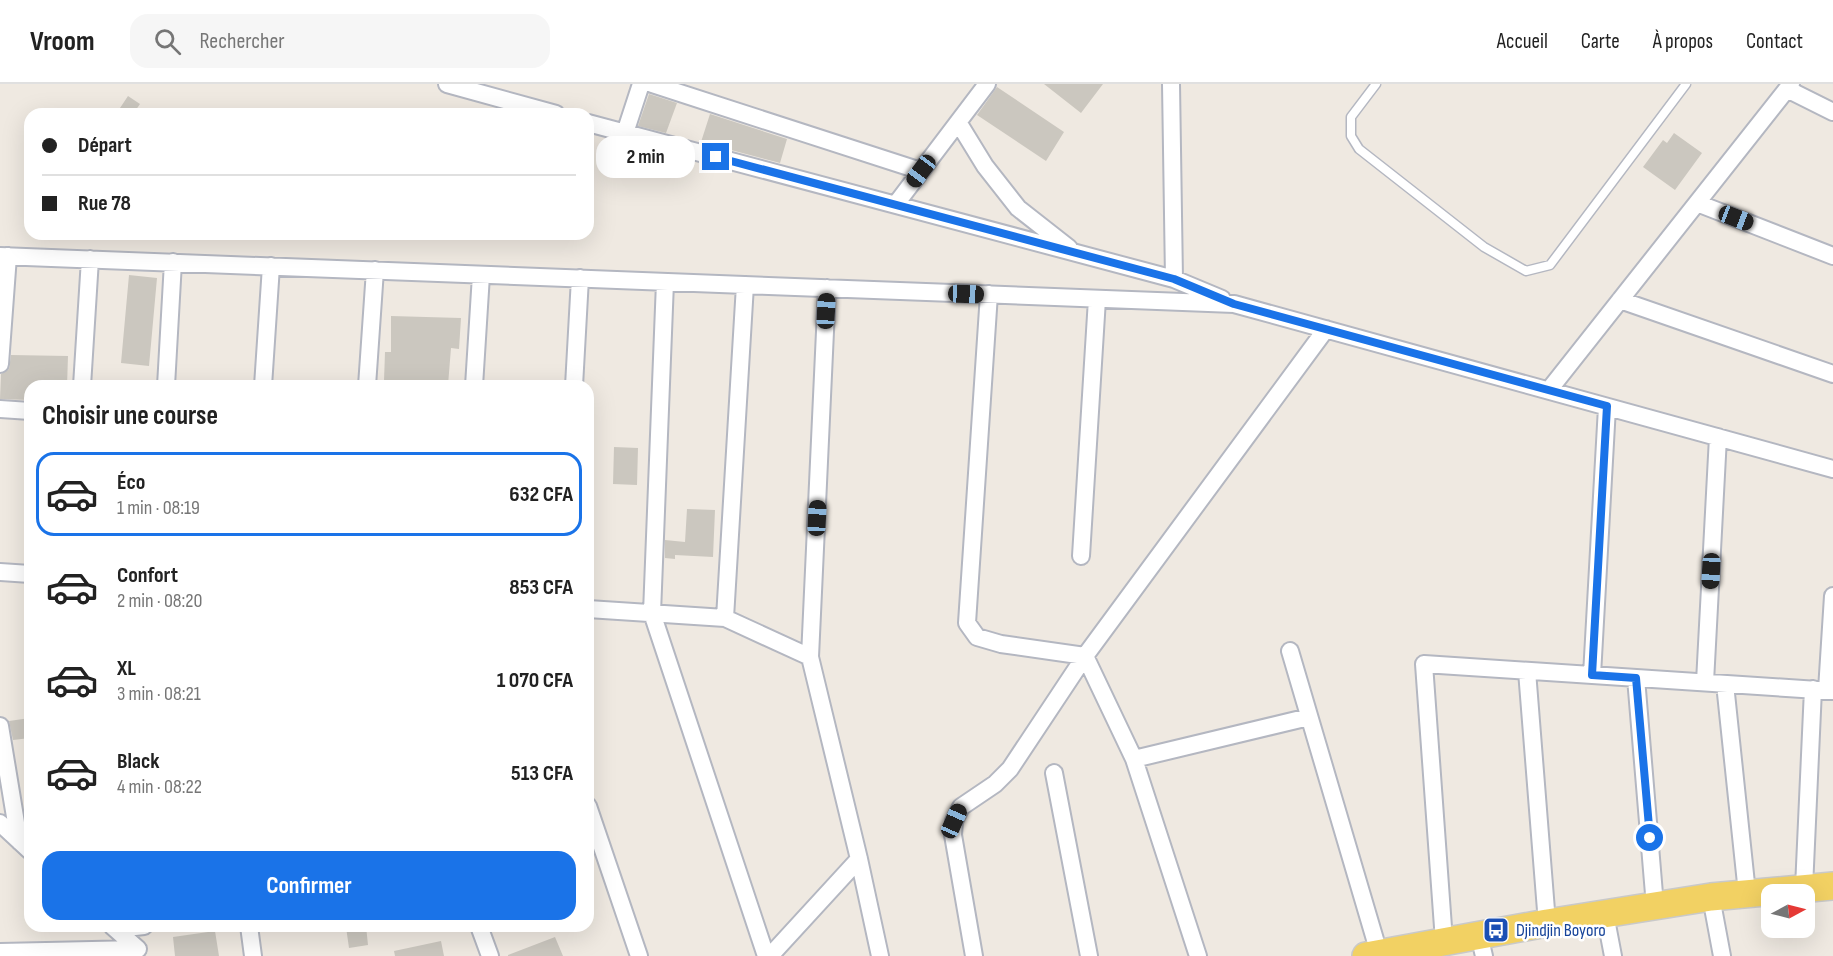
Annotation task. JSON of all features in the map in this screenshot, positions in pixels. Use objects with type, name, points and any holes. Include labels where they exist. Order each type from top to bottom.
[{"type":"main road","points":[[1815,887],[1833,886]]},
{"type":"main road","points":[[1373,954],[1444,941],[1482,945],[1547,922],[1711,897],[1761,892]]},
{"type":"street","points":[[447,84],[534,108]]},
{"type":"street","points":[[625,133],[641,84]]},
{"type":"street","points":[[652,84],[921,171]]},
{"type":"street","points":[[896,204],[987,84]]},
{"type":"street","points":[[1171,84],[1174,279]]},
{"type":"street","points":[[1549,390],[1789,87],[1833,112]]},
{"type":"street","points":[[958,122],[985,166],[1018,208],[1075,252]]},
{"type":"street","points":[[594,125],[1174,279],[1234,304],[1833,469]]},
{"type":"street","points":[[1697,203],[1833,256]]},
{"type":"street","points":[[0,364],[4,256],[1234,304]]},
{"type":"street","points":[[82,380],[90,259]]},
{"type":"street","points":[[166,380],[173,262]]},
{"type":"street","points":[[263,380],[271,266]]},
{"type":"street","points":[[368,380],[375,270]]},
{"type":"street","points":[[474,380],[481,274]]},
{"type":"street","points":[[574,380],[580,278]]},
{"type":"street","points":[[665,282],[652,614],[768,956],[859,860]]},
{"type":"street","points":[[725,618],[745,285]]},
{"type":"street","points":[[827,288],[810,657],[880,956]]},
{"type":"street","points":[[989,294],[967,623],[977,637],[993,642],[1085,656]]},
{"type":"street","points":[[1081,556],[1097,298]]},
{"type":"street","points":[[1620,300],[1833,374]]},
{"type":"street","points":[[974,956],[953,835],[954,821],[961,807],[995,784],[1010,769],[1085,656],[1326,329]]},
{"type":"street","points":[[1592,675],[1607,406]]},
{"type":"street","points":[[0,409],[24,411]]},
{"type":"street","points":[[1705,682],[1718,437]]},
{"type":"street","points":[[0,572],[24,574]]},
{"type":"street","points":[[1804,884],[1833,596]]},
{"type":"street","points":[[594,609],[725,618],[810,657]]},
{"type":"street","points":[[1290,651],[1373,954]]},
{"type":"street","points":[[1085,656],[1134,759],[1198,956]]},
{"type":"street","points":[[1444,941],[1424,664],[1824,690]]},
{"type":"street","points":[[1527,671],[1547,922]]},
{"type":"street","points":[[1636,678],[1655,906]]},
{"type":"street","points":[[1725,684],[1747,893]]},
{"type":"street","points":[[1134,759],[1309,717]]},
{"type":"street","points":[[0,726],[24,841]]},
{"type":"street","points":[[1054,772],[1089,956]]},
{"type":"street","points":[[0,823],[24,845]]},
{"type":"street","points":[[594,824],[639,956]]},
{"type":"street","points":[[1711,897],[1722,956]]},
{"type":"street","points":[[1605,914],[1613,956]]},
{"type":"street","points":[[118,932],[138,952]]},
{"type":"street","points":[[138,932],[138,952]]},
{"type":"street","points":[[250,932],[253,956]]},
{"type":"street","points":[[481,932],[490,956]]},
{"type":"street","points":[[0,952],[138,952]]},
{"type":"lane","points":[[1376,84],[1351,117],[1351,136],[1359,149],[1484,247],[1526,271],[1550,265],[1686,84]]},
{"type":"building","points":[[1044,84],[1103,84],[1081,113]]},
{"type":"building","points":[[997,87],[1064,132],[1046,161],[977,115]]},
{"type":"building","points":[[649,94],[677,103],[666,133],[638,126]]},
{"type":"building","points":[[128,96],[140,104],[137,108],[120,108]]},
{"type":"building","points":[[710,114],[787,139],[780,163],[701,142]]},
{"type":"building","points":[[1674,133],[1702,153],[1675,190],[1643,167],[1663,140],[1667,143]]},
{"type":"building","points":[[129,275],[157,278],[149,366],[121,363]]},
{"type":"building","points":[[391,316],[461,318],[459,349],[451,348],[448,380],[384,380],[385,352],[391,352]]},
{"type":"building","points":[[11,355],[68,356],[67,380],[24,380],[24,400],[0,399],[1,374],[9,369]]},
{"type":"building","points":[[614,447],[638,448],[637,485],[613,484]]},
{"type":"building","points":[[687,509],[715,510],[713,557],[675,555],[675,559],[665,558],[665,540],[685,542]]},
{"type":"building","points":[[24,719],[24,739],[13,740],[9,721]]},
{"type":"building","points":[[215,932],[219,956],[175,956],[173,937]]},
{"type":"building","points":[[347,932],[367,932],[368,945],[349,948]]},
{"type":"building","points":[[555,937],[563,956],[508,956],[508,955]]},
{"type":"building","points":[[441,941],[444,956],[395,956],[394,951]]},
{"type":"place","name":"Djindjin Boyoro","points":[[1496,930]]},
{"type":"route","points":[[716,157],[1174,279],[1234,304],[1607,406],[1592,675],[1636,678],[1650,838]]}]
